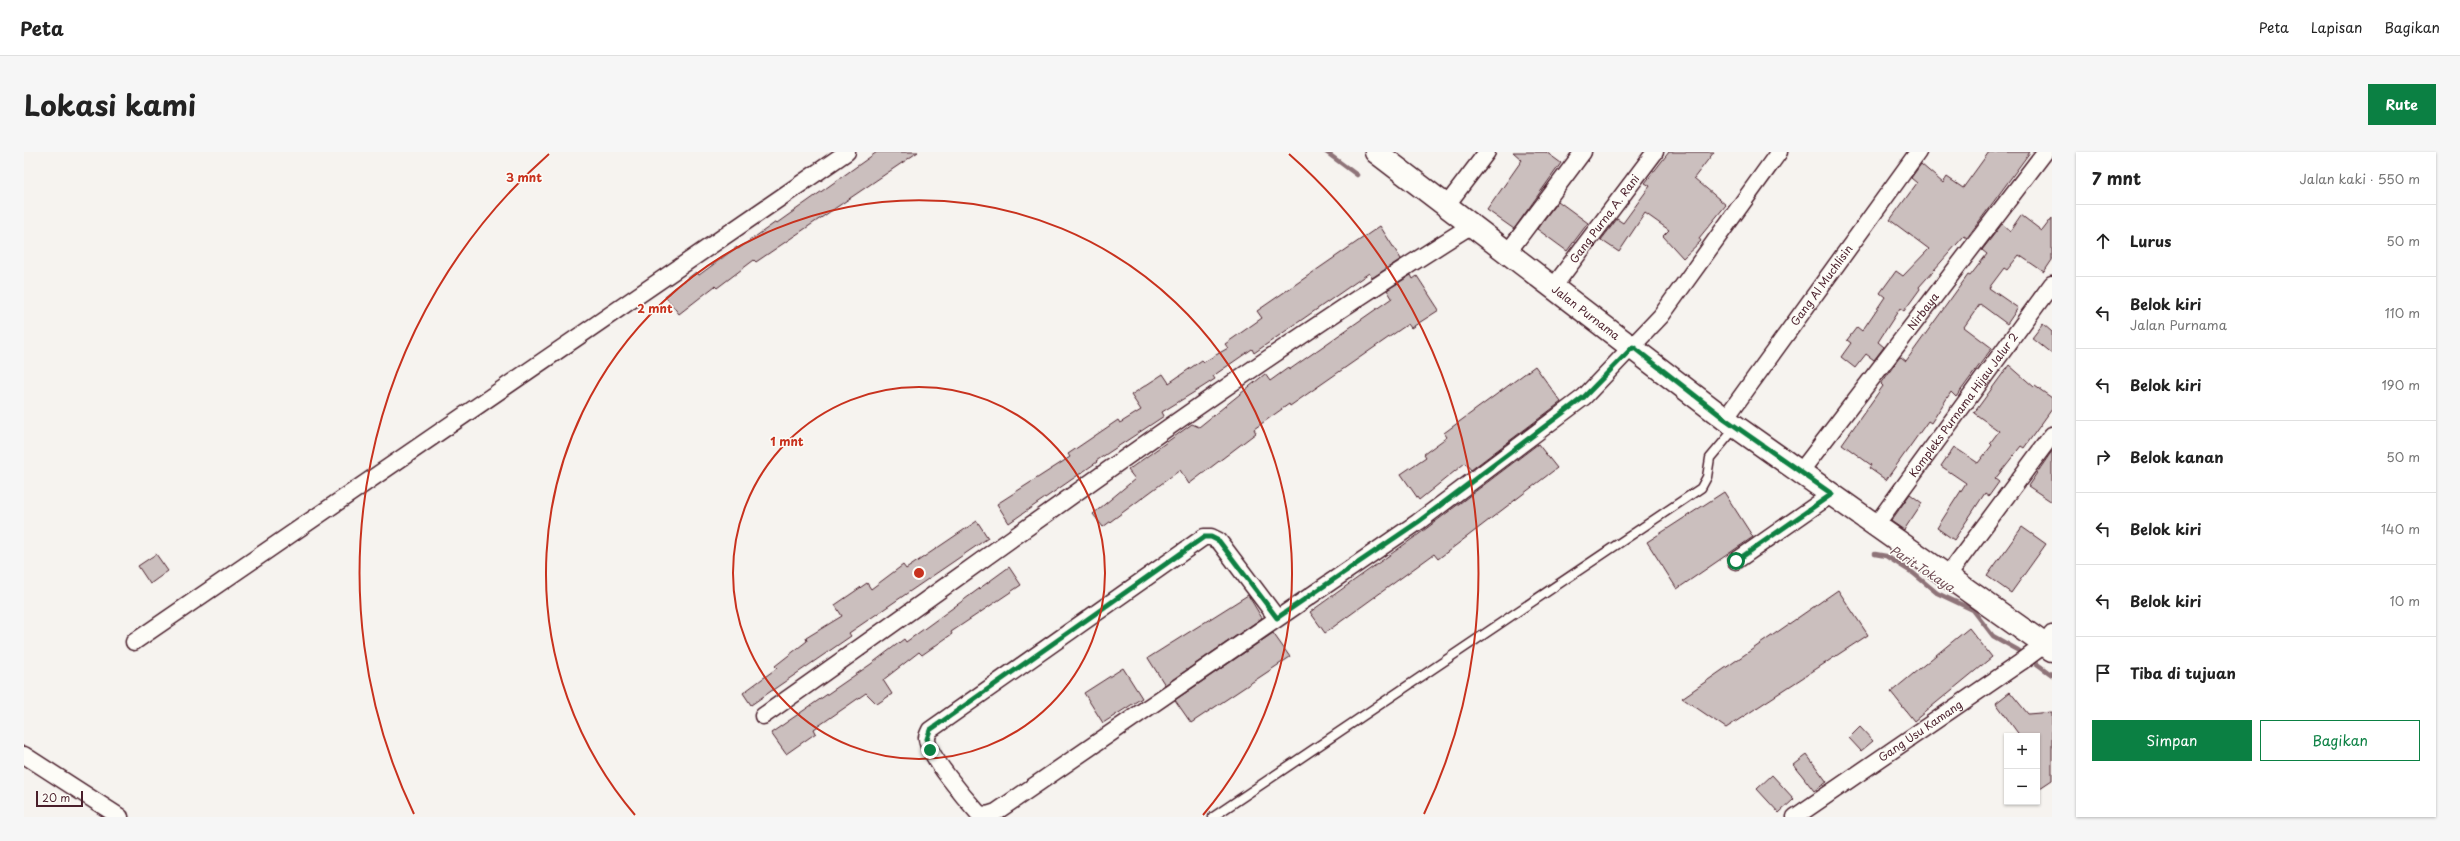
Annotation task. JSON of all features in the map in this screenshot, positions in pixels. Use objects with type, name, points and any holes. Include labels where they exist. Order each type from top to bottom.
[{"type":"street","points":[[134,642],[847,152]]},
{"type":"street","name":"Jalan Purnama","points":[[1376,152],[1554,286],[1731,423],[1801,471],[1875,526],[1948,575],[2040,649]]},
{"type":"street","points":[[1446,206],[1487,152]]},
{"type":"street","points":[[1508,252],[1582,152]]},
{"type":"street","name":"Gang Purna A. Rani","points":[[1554,286],[1655,152]]},
{"type":"street","points":[[1277,618],[1219,541],[1211,537],[1204,537],[930,730],[927,739],[930,750],[955,786],[979,814],[987,815],[996,812],[1418,522],[1577,402],[1633,347],[1661,316],[1779,152]]},
{"type":"street","name":"Gang Al Muchlisin","points":[[1731,423],[1918,152]]},
{"type":"street","name":"Nirbaya","points":[[1801,471],[2045,152]]},
{"type":"street","points":[[763,716],[1238,378],[1388,277],[1472,225]]},
{"type":"street","name":"Kompleks Purnama Hijau Jalur 2","points":[[1875,526],[2052,284]]},
{"type":"street","points":[[1948,575],[2052,435]]},
{"type":"street","points":[[1736,561],[1832,494]]},
{"type":"street","name":"Gang Usu Kamang","points":[[1795,817],[2040,649]]},
{"type":"street","points":[[24,755],[120,817]]},
{"type":"lane","points":[[1213,817],[1701,488],[1707,477],[1710,458],[1731,423]]},
{"type":"building","points":[[877,152],[918,152],[756,262],[754,260],[717,288],[715,286],[679,314],[665,296],[696,272],[699,275],[737,247],[738,249],[776,222],[777,223]]},
{"type":"building","points":[[1513,152],[1546,152],[1561,163],[1514,229],[1487,210],[1522,160]]},
{"type":"building","points":[[1669,152],[1714,152],[1694,178],[1726,205],[1699,238],[1701,241],[1683,258],[1663,236],[1669,230],[1645,213],[1619,252],[1601,240],[1617,219],[1623,223],[1650,186],[1645,183]]},
{"type":"building","points":[[1989,152],[2030,152],[1967,238],[1964,236],[1919,287],[1920,289],[1904,311],[1900,308],[1878,342],[1884,347],[1874,360],[1866,354],[1855,368],[1841,357],[1851,343],[1847,340],[1857,327],[1862,331],[1885,297],[1880,293],[1896,271],[1903,276],[1929,249],[1890,220],[1917,183],[1911,178],[1921,164],[1943,183],[1947,177],[1963,188]]},
{"type":"building","points":[[1558,201],[1588,223],[1567,251],[1537,229]]},
{"type":"building","points":[[2021,215],[2042,231],[2052,218],[2052,260],[2044,272],[2019,255],[2007,270],[2004,268],[1989,288],[2018,308],[2007,324],[1980,304],[1964,327],[1992,348],[1956,397],[1951,392],[1931,423],[1928,421],[1886,480],[1869,468],[1871,465],[1842,444],[1883,386],[1881,384],[1899,358],[1901,357],[1906,361],[1968,275],[1970,276],[1987,254],[1982,250],[2002,224],[2010,231]]},
{"type":"building","points":[[1380,226],[1401,259],[1372,278],[1369,273],[1254,353],[1252,349],[1213,376],[1215,379],[1162,412],[1164,416],[1096,461],[1097,462],[1009,523],[997,504],[1070,457],[1068,454],[1118,420],[1120,423],[1141,410],[1131,395],[1163,374],[1169,383],[1202,360],[1204,362],[1228,348],[1225,344],[1262,318],[1257,311]]},
{"type":"building","points":[[1411,275],[1413,279],[1417,276],[1439,310],[1411,328],[1408,324],[1290,406],[1289,404],[1254,429],[1256,433],[1189,484],[1180,470],[1103,527],[1093,514],[1135,479],[1128,470],[1192,424],[1199,427],[1265,374],[1270,381],[1288,368],[1289,370],[1392,298],[1387,290]]},
{"type":"building","points":[[2043,324],[2052,332],[2052,354],[2032,338]]},
{"type":"building","points":[[2009,365],[2034,387],[2035,386],[2052,398],[2052,409],[2024,448],[2021,446],[1995,479],[1999,482],[1989,496],[1985,493],[1954,540],[1937,528],[1966,483],[1941,466],[1954,447],[1978,463],[1992,445],[1990,443],[1999,431],[1974,413]]},
{"type":"building","points":[[1535,366],[1561,402],[1471,470],[1465,463],[1419,500],[1401,474],[1426,457],[1424,454],[1447,437],[1444,433]]},
{"type":"building","points":[[1538,444],[1557,468],[1438,559],[1434,554],[1325,633],[1310,612],[1419,534]]},
{"type":"building","points":[[2052,451],[2052,502],[2028,486]]},
{"type":"building","points":[[1724,492],[1753,537],[1677,589],[1647,542]]},
{"type":"building","points":[[1910,494],[1922,503],[1904,530],[1891,521]]},
{"type":"building","points":[[977,521],[988,538],[849,633],[851,636],[751,705],[743,693],[777,668],[775,666],[807,641],[806,638],[842,616],[835,605],[867,583],[871,589],[903,565],[906,569]]},
{"type":"building","points":[[2022,527],[2046,544],[2011,593],[1987,576]]},
{"type":"building","points":[[156,554],[168,571],[150,584],[138,566]]},
{"type":"building","points":[[1009,567],[1021,585],[951,632],[952,634],[922,655],[919,652],[883,680],[892,694],[877,704],[866,693],[814,729],[816,733],[786,754],[771,733],[871,664],[904,639],[906,642]]},
{"type":"building","points":[[1838,590],[1868,635],[1726,728],[1682,698]]},
{"type":"building","points":[[1248,595],[1262,618],[1165,685],[1148,658]]},
{"type":"building","points":[[1969,628],[1992,657],[1914,721],[1891,692]]},
{"type":"building","points":[[1273,633],[1290,657],[1191,723],[1175,700]]},
{"type":"building","points":[[1123,668],[1142,698],[1103,723],[1084,693]]},
{"type":"building","points":[[2010,692],[2028,714],[2052,712],[2052,780],[2040,788],[2040,733],[2018,733],[1996,703]]},
{"type":"building","points":[[1860,727],[1873,741],[1861,751],[1849,738]]},
{"type":"building","points":[[1807,755],[1827,782],[1814,791],[1794,765]]},
{"type":"building","points":[[1772,775],[1794,799],[1779,813],[1757,789]]},
{"type":"waterway","points":[[1326,152],[1357,175]]},
{"type":"waterway","name":"Parit Tokaya","points":[[1875,554],[1886,556],[1913,573],[1937,593],[1973,610],[1993,636],[2018,650],[2052,675]]},
{"type":"route","points":[[930,750],[927,739],[930,730],[940,722],[1204,537],[1211,537],[1219,541],[1277,618],[1418,522],[1584,397],[1633,347],[1725,419],[1832,494],[1736,561]]}]
